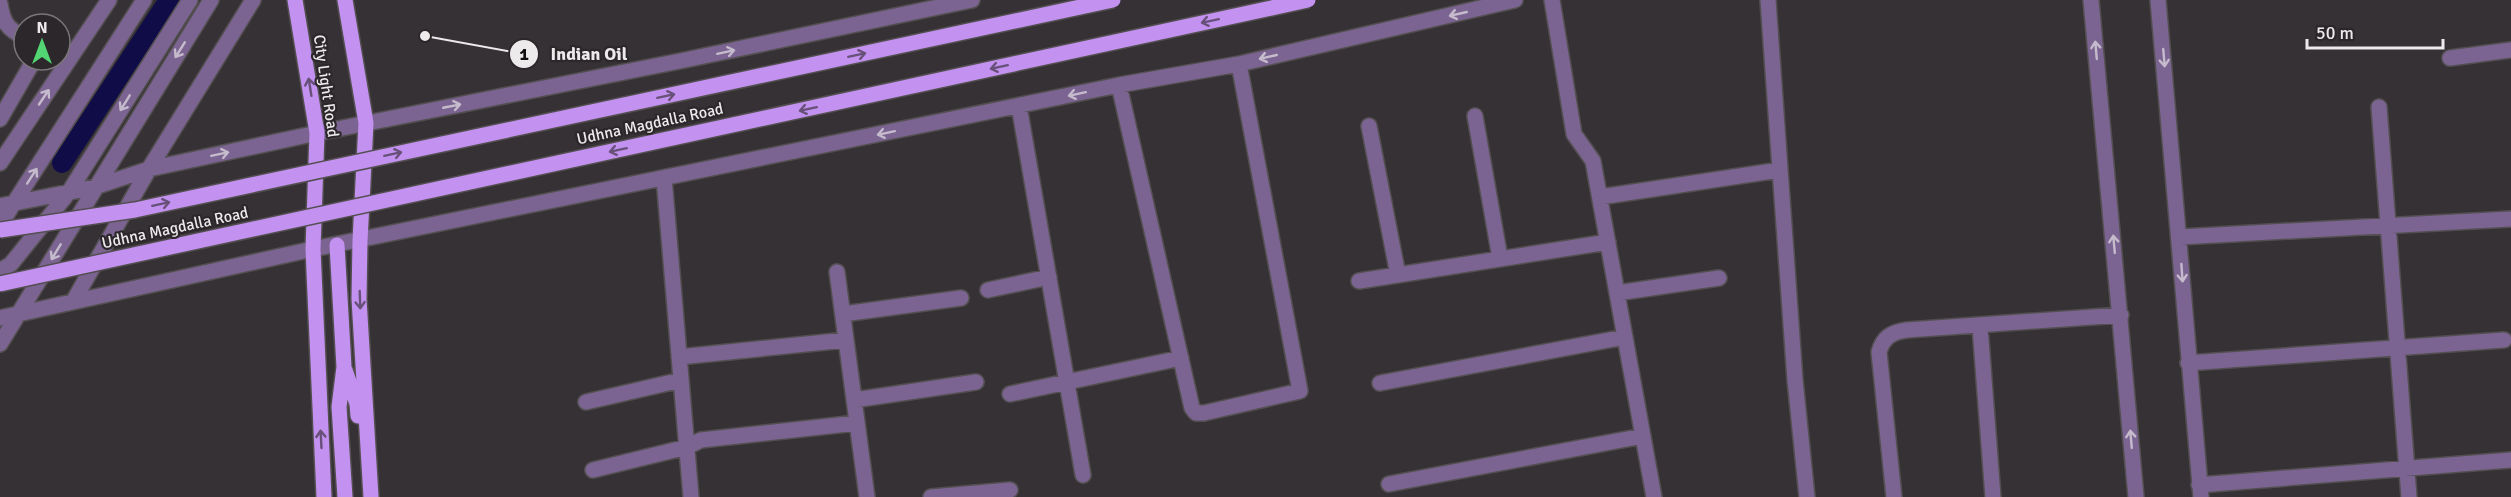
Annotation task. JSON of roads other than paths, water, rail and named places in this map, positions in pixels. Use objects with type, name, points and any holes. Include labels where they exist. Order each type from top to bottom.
[{"type":"main road","name":"City Light Road","points":[[296,0],[317,132],[313,249],[324,497]]},
{"type":"main road","points":[[345,0],[366,123],[359,299],[371,497]]},
{"type":"main road","name":"Udhna Magdalla Road","points":[[0,230],[147,207],[1113,0]]},
{"type":"main road","name":"Udhna Magdalla Road","points":[[0,284],[1308,0]]},
{"type":"main road","points":[[337,245],[344,367],[339,407],[345,497]]},
{"type":"main road","points":[[344,367],[357,404],[362,497]]},
{"type":"street","points":[[72,49],[109,0]]},
{"type":"street","points":[[0,225],[7,205],[144,0]]},
{"type":"street","points":[[0,272],[11,264],[69,192],[190,0]]},
{"type":"street","points":[[0,344],[211,0]]},
{"type":"street","points":[[74,300],[149,169],[253,0]]},
{"type":"street","points":[[7,205],[95,187],[149,169],[317,132],[680,62],[972,0]]},
{"type":"street","points":[[0,318],[313,249],[360,242],[1119,85],[1239,64],[1515,0]]},
{"type":"street","points":[[1552,0],[1574,134],[1593,161],[1654,497]]},
{"type":"street","points":[[1768,0],[1795,380],[1807,497]]},
{"type":"street","points":[[2091,0],[2136,497]]},
{"type":"street","points":[[2158,0],[2200,491],[2407,468],[2511,460]]},
{"type":"street","points":[[0,4],[3,20],[12,30]]},
{"type":"street","points":[[2450,58],[2511,50]]},
{"type":"street","points":[[1119,85],[1192,408],[1196,413],[1300,391],[1239,64]]},
{"type":"street","points":[[0,119],[27,72]]},
{"type":"street","points":[[0,163],[56,72]]},
{"type":"street","points":[[1019,106],[1083,475]]},
{"type":"street","points":[[2379,107],[2409,497]]},
{"type":"street","points":[[1475,116],[1500,258]]},
{"type":"street","points":[[1368,126],[1398,275]]},
{"type":"street","points":[[1600,197],[1780,170]]},
{"type":"street","points":[[664,178],[691,497]]},
{"type":"street","points":[[2180,237],[2510,219]]},
{"type":"street","points":[[1359,281],[1608,242]]},
{"type":"street","points":[[837,272],[867,497]]},
{"type":"street","points":[[987,290],[1049,277]]},
{"type":"street","points":[[1617,293],[1719,278]]},
{"type":"street","points":[[843,314],[961,298]]},
{"type":"street","points":[[1894,497],[1879,352],[1882,343],[1896,332],[2121,315]]},
{"type":"street","points":[[1980,327],[1993,497]]},
{"type":"street","points":[[1380,383],[1625,337]]},
{"type":"street","points":[[679,357],[846,340]]},
{"type":"street","points":[[2188,363],[2504,340]]},
{"type":"street","points":[[1010,394],[1181,358]]},
{"type":"street","points":[[586,402],[681,380]]},
{"type":"street","points":[[854,400],[976,382]]},
{"type":"street","points":[[593,470],[687,447],[701,440],[857,423]]},
{"type":"street","points":[[1389,484],[1643,436]]},
{"type":"street","points":[[931,497],[1010,490]]},
{"type":"waterway","points":[[62,163],[169,0]]},
{"type":"place","name":"Indian Oil","points":[[425,36]]}]
